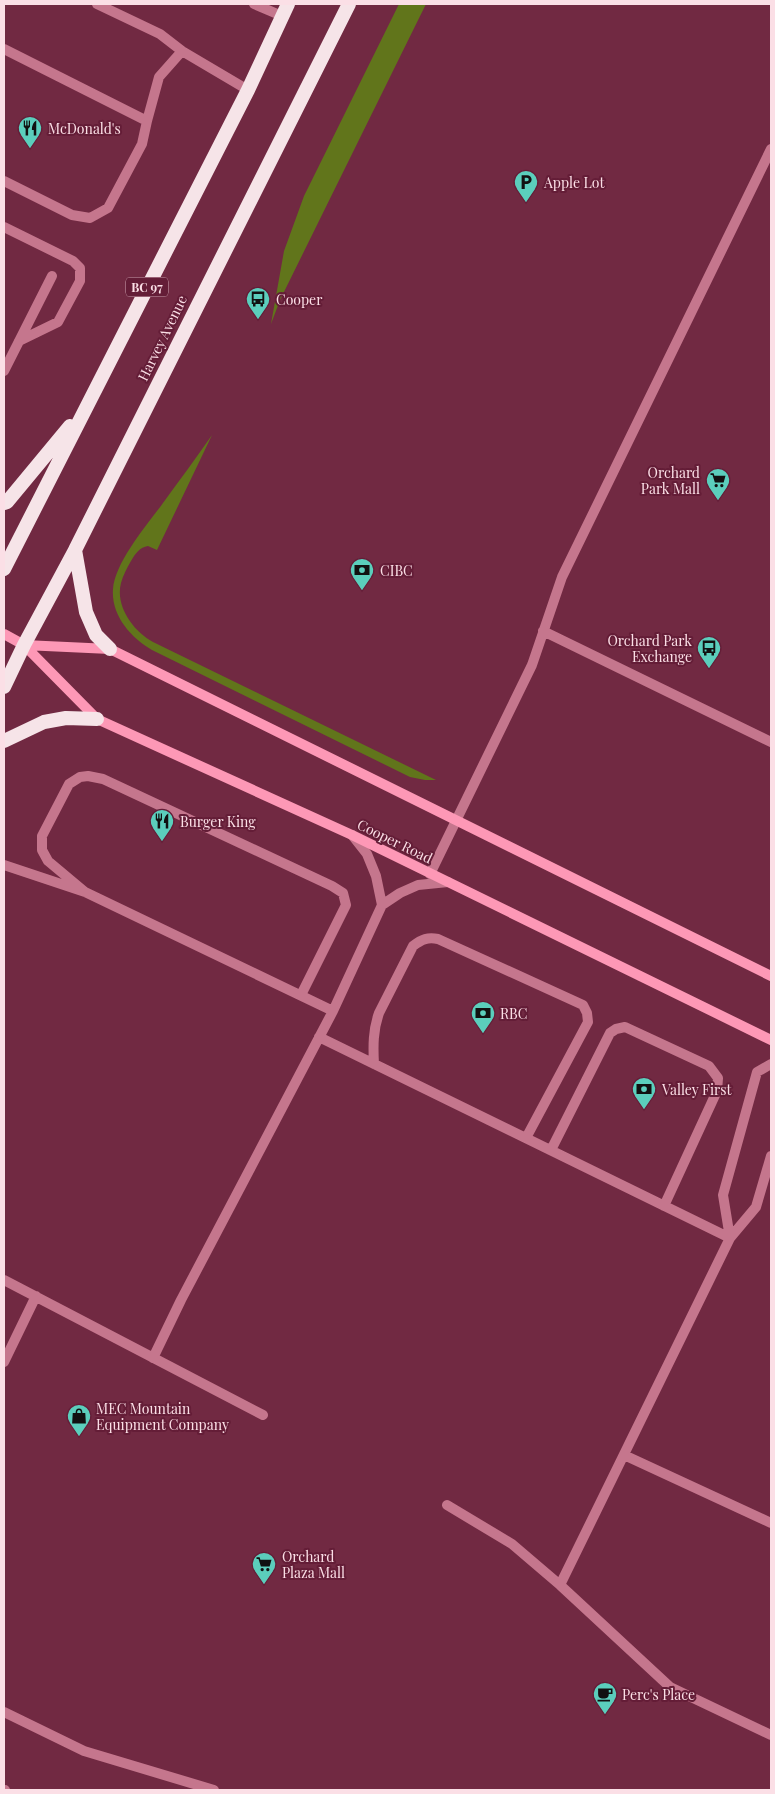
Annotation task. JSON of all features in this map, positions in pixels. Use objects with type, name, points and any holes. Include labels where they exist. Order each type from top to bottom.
[{"type":"highway","name":"Harvey Avenue","points":[[4,687],[24,645],[75,550],[349,4]]},
{"type":"highway","name":"BC 97","points":[[4,569],[248,90],[285,10]]},
{"type":"highway","points":[[4,503],[7,502],[87,406]]},
{"type":"highway","points":[[75,550],[86,612],[96,635],[110,648]]},
{"type":"highway","points":[[4,741],[44,722],[66,718],[97,719]]},
{"type":"main road","name":"Cooper Road","points":[[4,634],[24,645],[97,719],[352,835],[771,1040]]},
{"type":"main road","name":"Cooper Road","points":[[24,645],[110,648],[771,976]]},
{"type":"lane","points":[[97,4],[160,34],[182,50],[248,90]]},
{"type":"lane","points":[[254,4],[285,10]]},
{"type":"lane","points":[[4,50],[147,121]]},
{"type":"lane","points":[[4,181],[72,215],[90,218],[108,208],[142,144],[160,77],[182,50]]},
{"type":"lane","points":[[430,874],[532,665],[562,577],[771,149]]},
{"type":"lane","points":[[4,227],[73,261],[80,268],[80,281],[58,322],[19,341]]},
{"type":"lane","points":[[4,371],[52,276]]},
{"type":"lane","points":[[543,631],[771,742]]},
{"type":"lane","points":[[86,892],[48,861],[42,850],[42,836],[69,784],[80,777],[88,776],[103,778],[332,886],[342,893],[346,905],[301,995]]},
{"type":"lane","points":[[352,835],[367,854],[376,876],[382,905]]},
{"type":"lane","points":[[4,865],[86,892],[333,1011]]},
{"type":"lane","points":[[154,1358],[181,1300],[333,1011],[382,905],[400,893],[418,885],[448,882]]},
{"type":"lane","points":[[374,1064],[373,1039],[379,1013],[413,946],[429,937],[438,939],[583,1005],[587,1013],[588,1022],[526,1138]]},
{"type":"lane","points":[[551,1150],[610,1033],[616,1029],[625,1027],[709,1066],[718,1078],[717,1091],[664,1206]]},
{"type":"lane","points":[[319,1037],[730,1238]]},
{"type":"lane","points":[[730,1238],[723,1195],[757,1072],[771,1064]]},
{"type":"lane","points":[[560,1585],[730,1238],[756,1207],[771,1156]]},
{"type":"lane","points":[[4,1280],[263,1416]]},
{"type":"lane","points":[[4,1362],[36,1296]]},
{"type":"lane","points":[[624,1454],[771,1523]]},
{"type":"lane","points":[[447,1505],[512,1544],[560,1585],[670,1687],[771,1736]]},
{"type":"lane","points":[[4,1712],[84,1751],[214,1790]]},
{"type":"green space","points":[[399,4],[426,4],[280,300],[271,324],[284,251],[304,196]]},
{"type":"green space","points":[[212,435],[157,550],[148,546],[140,549],[125,572],[120,592],[123,609],[127,617],[139,631],[153,642],[436,780],[410,777],[152,650],[129,632],[115,608],[113,599],[115,578],[119,567],[141,533]]},
{"type":"place","name":"McDonald's","points":[[30,149]]},
{"type":"place","name":"Apple Lot","points":[[526,203]]},
{"type":"place","name":"Cooper","points":[[258,320]]},
{"type":"place","name":"Orchard Park Mall","points":[[718,501]]},
{"type":"place","name":"CIBC","points":[[362,591]]},
{"type":"place","name":"Orchard Park Exchange","points":[[709,669]]},
{"type":"place","name":"Burger King","points":[[162,842]]},
{"type":"place","name":"RBC","points":[[483,1034]]},
{"type":"place","name":"Valley First","points":[[644,1110]]},
{"type":"place","name":"MEC Mountain Equipment Company","points":[[79,1437]]},
{"type":"place","name":"Orchard Plaza Mall","points":[[264,1585]]},
{"type":"place","name":"Perc's Place","points":[[605,1715]]}]
